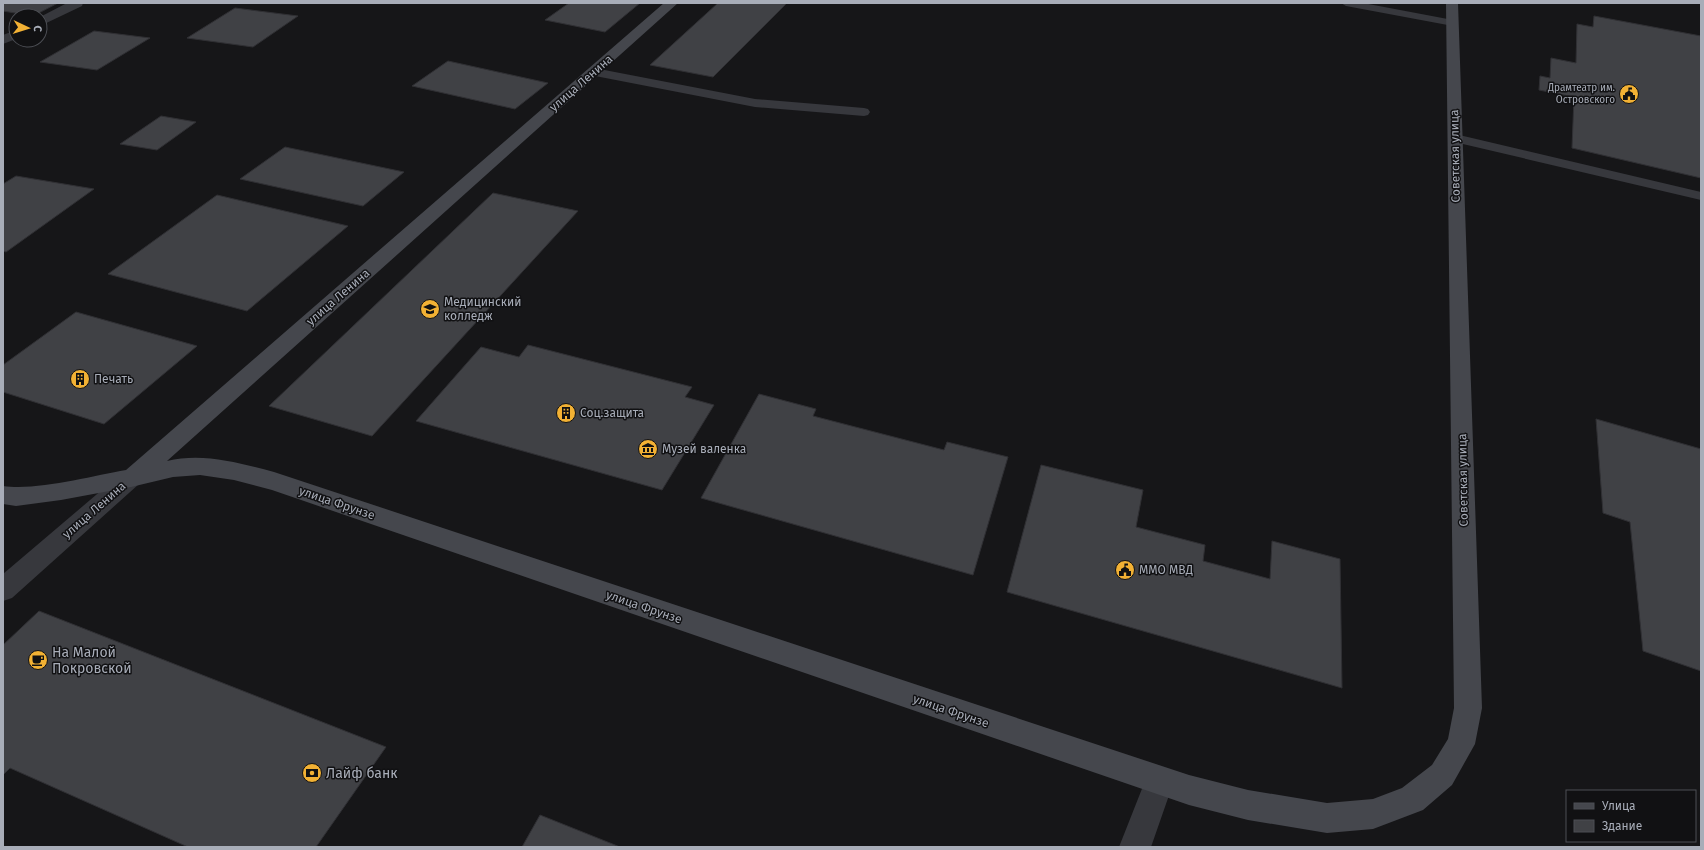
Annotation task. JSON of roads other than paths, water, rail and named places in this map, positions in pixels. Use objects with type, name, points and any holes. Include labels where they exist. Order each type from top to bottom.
[{"type":"street","points":[[48,18],[77,3]]},
{"type":"street","name":"улица Ленина","points":[[3,590],[672,3]]},
{"type":"street","name":"Советская улица","points":[[1278,810],[1327,818],[1373,814],[1412,800],[1442,776],[1461,744],[1468,708],[1452,13]]},
{"type":"street","name":"улица Фрунзе","points":[[3,495],[16,497],[131,478],[173,468],[200,466],[234,471],[274,481],[1160,781],[1218,798],[1278,810]]},
{"type":"street","points":[[1135,847],[1160,781]]},
{"type":"lane","points":[[1346,3],[1452,13]]},
{"type":"lane","points":[[594,72],[755,103],[864,112]]},
{"type":"lane","points":[[1455,138],[1701,196]]},
{"type":"place","name":"Драмтеатр им. Островского","points":[[1629,94]]},
{"type":"place","name":"Медицинский колледж","points":[[430,309]]},
{"type":"place","name":"Печать","points":[[80,379]]},
{"type":"place","name":"Соц.защита","points":[[566,413]]},
{"type":"place","name":"Музей валенка","points":[[648,449]]},
{"type":"place","name":"ММО МВД","points":[[1125,570]]},
{"type":"place","name":"На Малой Покровской","points":[[38,660]]},
{"type":"place","name":"Лайф банк","points":[[312,773]]}]
